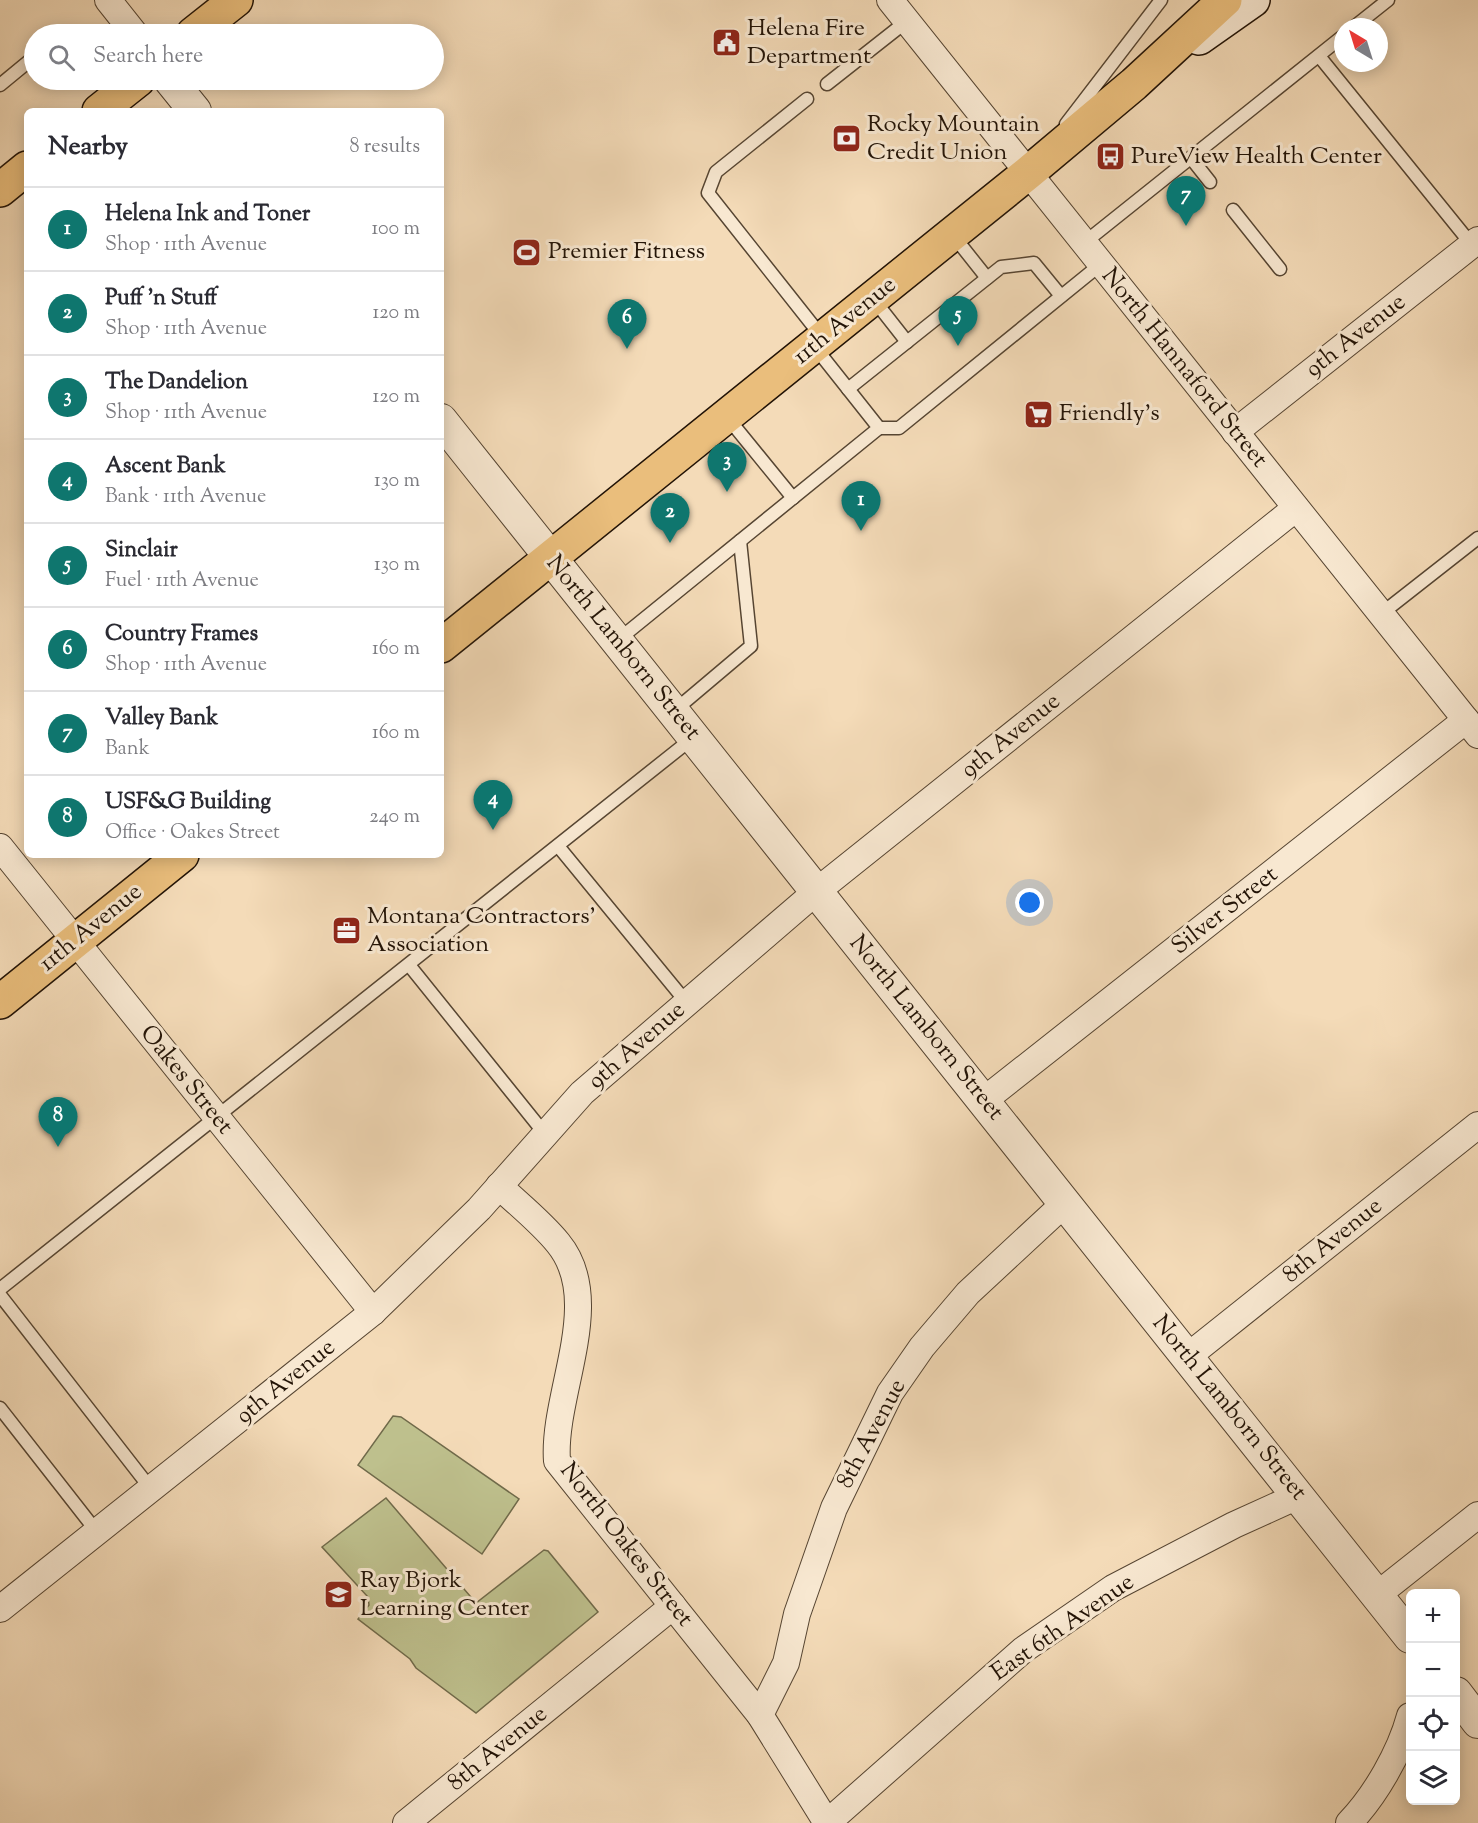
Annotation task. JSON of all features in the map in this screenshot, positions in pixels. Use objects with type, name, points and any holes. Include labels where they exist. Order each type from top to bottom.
[{"type":"highway","points":[[206,24],[236,0]]},
{"type":"highway","points":[[1134,84],[1226,0]]},
{"type":"highway","name":"11th Avenue","points":[[444,644],[1028,173],[1134,84]]},
{"type":"highway","points":[[103,108],[125,90]]},
{"type":"highway","points":[[0,190],[24,170]]},
{"type":"highway","name":"11th Avenue","points":[[0,1002],[178,858]]},
{"type":"main road","name":"11th Avenue","points":[[1134,84],[1253,0]]},
{"type":"street","points":[[108,0],[127,24]]},
{"type":"street","name":"North Hannaford Street","points":[[890,0],[1472,728]]},
{"type":"street","points":[[178,90],[193,108]]},
{"type":"street","name":"9th Avenue","points":[[1235,432],[1475,243]]},
{"type":"street","name":"North Lamborn Street","points":[[444,424],[1406,1632]]},
{"type":"street","name":"9th Avenue","points":[[0,1609],[373,1312],[479,1209],[582,1093],[817,891],[1296,508]]},
{"type":"street","name":"Silver Street","points":[[983,1101],[1472,728]]},
{"type":"street","name":"Oakes Street","points":[[0,847],[373,1312]]},
{"type":"street","name":"8th Avenue","points":[[1187,1357],[1478,1125]]},
{"type":"street","name":"North Oakes Street","points":[[499,1186],[558,1243],[567,1258],[576,1284],[578,1317],[555,1436],[557,1461],[760,1715],[827,1823]]},
{"type":"street","name":"8th Avenue","points":[[760,1715],[786,1663],[797,1614],[834,1508],[890,1393],[922,1347],[968,1293],[1065,1203]]},
{"type":"street","name":"East 6th Avenue","points":[[827,1823],[1023,1650],[1113,1588],[1234,1525],[1298,1496]]},
{"type":"street","points":[[1377,1595],[1478,1515]]},
{"type":"street","name":"8th Avenue","points":[[406,1823],[673,1606]]},
{"type":"street","points":[[1458,1697],[1478,1722]]},
{"type":"street","points":[[1349,1823],[1361,1811],[1395,1753],[1406,1726]]},
{"type":"lane","points":[[1028,173],[1161,0]]},
{"type":"lane","points":[[1365,18],[1388,0]]},
{"type":"lane","points":[[827,84],[907,21]]},
{"type":"lane","points":[[1084,243],[1334,44]]},
{"type":"lane","points":[[1319,56],[1475,243]]},
{"type":"lane","points":[[0,85],[24,65]]},
{"type":"lane","points":[[807,99],[716,172],[708,193],[818,342],[848,389],[879,428]]},
{"type":"lane","points":[[1191,158],[1210,182]]},
{"type":"lane","points":[[1233,210],[1280,269]]},
{"type":"lane","points":[[952,234],[987,278]]},
{"type":"lane","points":[[848,389],[1001,267],[1034,263],[1061,296]]},
{"type":"lane","points":[[617,641],[879,428],[899,428],[1101,264]]},
{"type":"lane","points":[[873,298],[907,342]]},
{"type":"lane","points":[[726,416],[793,498]]},
{"type":"lane","points":[[1381,614],[1478,538]]},
{"type":"lane","points":[[673,711],[751,646],[740,541]]},
{"type":"lane","points":[[0,1289],[694,737]]},
{"type":"lane","points":[[558,846],[687,1003]]},
{"type":"lane","points":[[409,965],[545,1134]]},
{"type":"lane","points":[[0,1295],[151,1489]]},
{"type":"lane","points":[[0,1408],[97,1532]]},
{"type":"green space","points":[[393,1416],[401,1417],[519,1499],[482,1554],[358,1465]]},
{"type":"green space","points":[[386,1498],[476,1603],[544,1550],[548,1551],[598,1612],[476,1713],[416,1668],[410,1659],[358,1619],[369,1605],[368,1597],[322,1547]]},
{"type":"place","name":"Helena Fire Department","points":[[726,43]]},
{"type":"place","name":"Rocky Mountain Credit Union","points":[[846,139]]},
{"type":"place","name":"PureView Health Center","points":[[1110,157]]},
{"type":"place","name":"Valley Bank","points":[[1186,226]]},
{"type":"place","name":"Premier Fitness","points":[[527,252]]},
{"type":"place","name":"Sinclair","points":[[958,346]]},
{"type":"place","name":"Country Frames","points":[[627,349]]},
{"type":"place","name":"Friendly's","points":[[1038,414]]},
{"type":"place","name":"The Dandelion","points":[[727,492]]},
{"type":"place","name":"Helena Ink and Toner","points":[[861,531]]},
{"type":"place","name":"Puff 'n Stuff","points":[[670,543]]},
{"type":"place","name":"Ascent Bank","points":[[493,830]]},
{"type":"place","name":"Montana Contractors' Association","points":[[346,931]]},
{"type":"place","name":"USF&G Building","points":[[58,1147]]},
{"type":"place","name":"Ray Bjork Learning Center","points":[[339,1595]]}]
